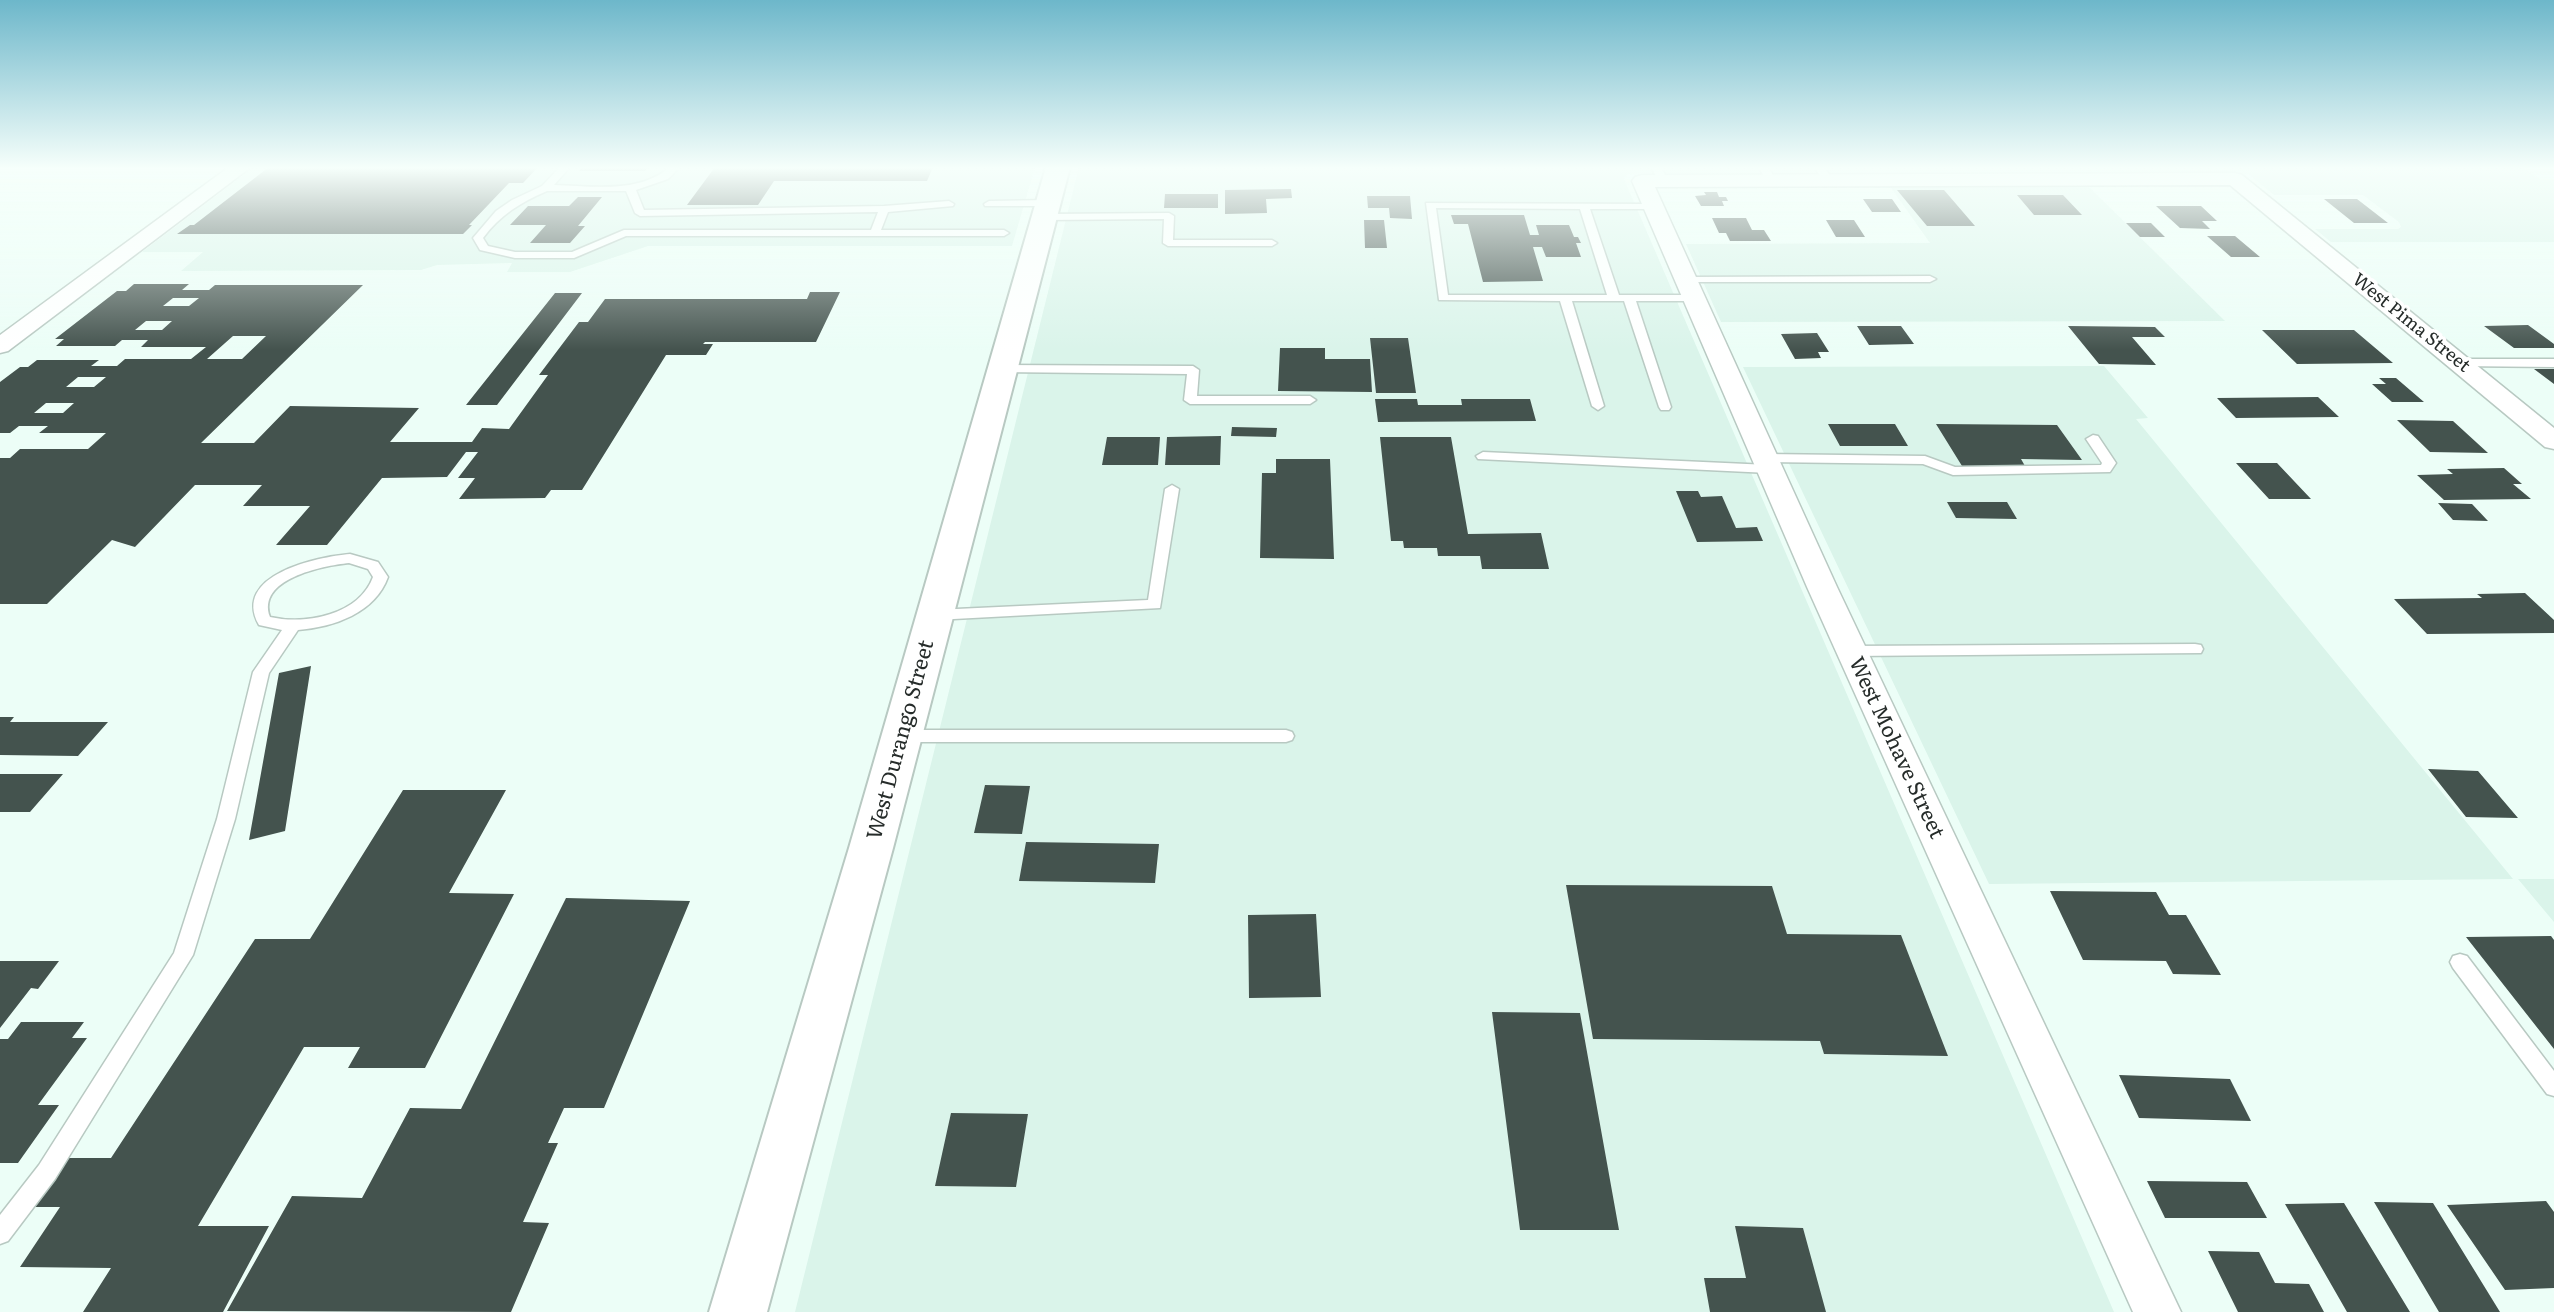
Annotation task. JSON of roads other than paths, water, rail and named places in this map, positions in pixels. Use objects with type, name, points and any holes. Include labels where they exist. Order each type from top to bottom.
[{"type":"street","points":[[0,346],[159,228]]},
{"type":"street","name":"West Durango Street","points":[[737,1312],[902,736],[1041,228]]},
{"type":"street","name":"West Mohave Street","points":[[1669,228],[1690,289],[1767,463],[2157,1312]]},
{"type":"street","name":"West Pima Street","points":[[2295,228],[2554,441]]},
{"type":"lane","points":[[484,228],[478,238],[484,248],[515,255],[574,255],[624,233],[1004,233]]},
{"type":"lane","points":[[624,233],[628,228]]},
{"type":"lane","points":[[874,233],[876,228]]},
{"type":"lane","points":[[1169,228],[1168,243],[1272,243]]},
{"type":"lane","points":[[1433,228],[1443,298],[1629,298],[1690,289],[1930,279]]},
{"type":"lane","points":[[1591,228],[1614,298]]},
{"type":"lane","points":[[1565,298],[1598,406]]},
{"type":"lane","points":[[1629,298],[1665,407]]},
{"type":"lane","points":[[2460,363],[2554,363]]},
{"type":"lane","points":[[1002,369],[1193,370],[1190,400],[1310,400]]},
{"type":"lane","points":[[1482,456],[1767,463],[1925,460],[1953,471],[2105,469],[2109,463],[2093,439]]},
{"type":"lane","points":[[935,615],[1155,605],[1172,489]]},
{"type":"lane","points":[[0,1233],[47,1172],[183,955],[226,818],[261,671],[292,628],[332,620],[369,599],[379,587],[382,576],[377,566],[358,559],[331,559],[292,572],[277,581],[259,603],[259,613],[264,621],[292,628]]},
{"type":"lane","points":[[1852,651],[2195,649]]},
{"type":"lane","points":[[902,736],[1286,736]]},
{"type":"lane","points":[[2460,962],[2554,1087]]}]
